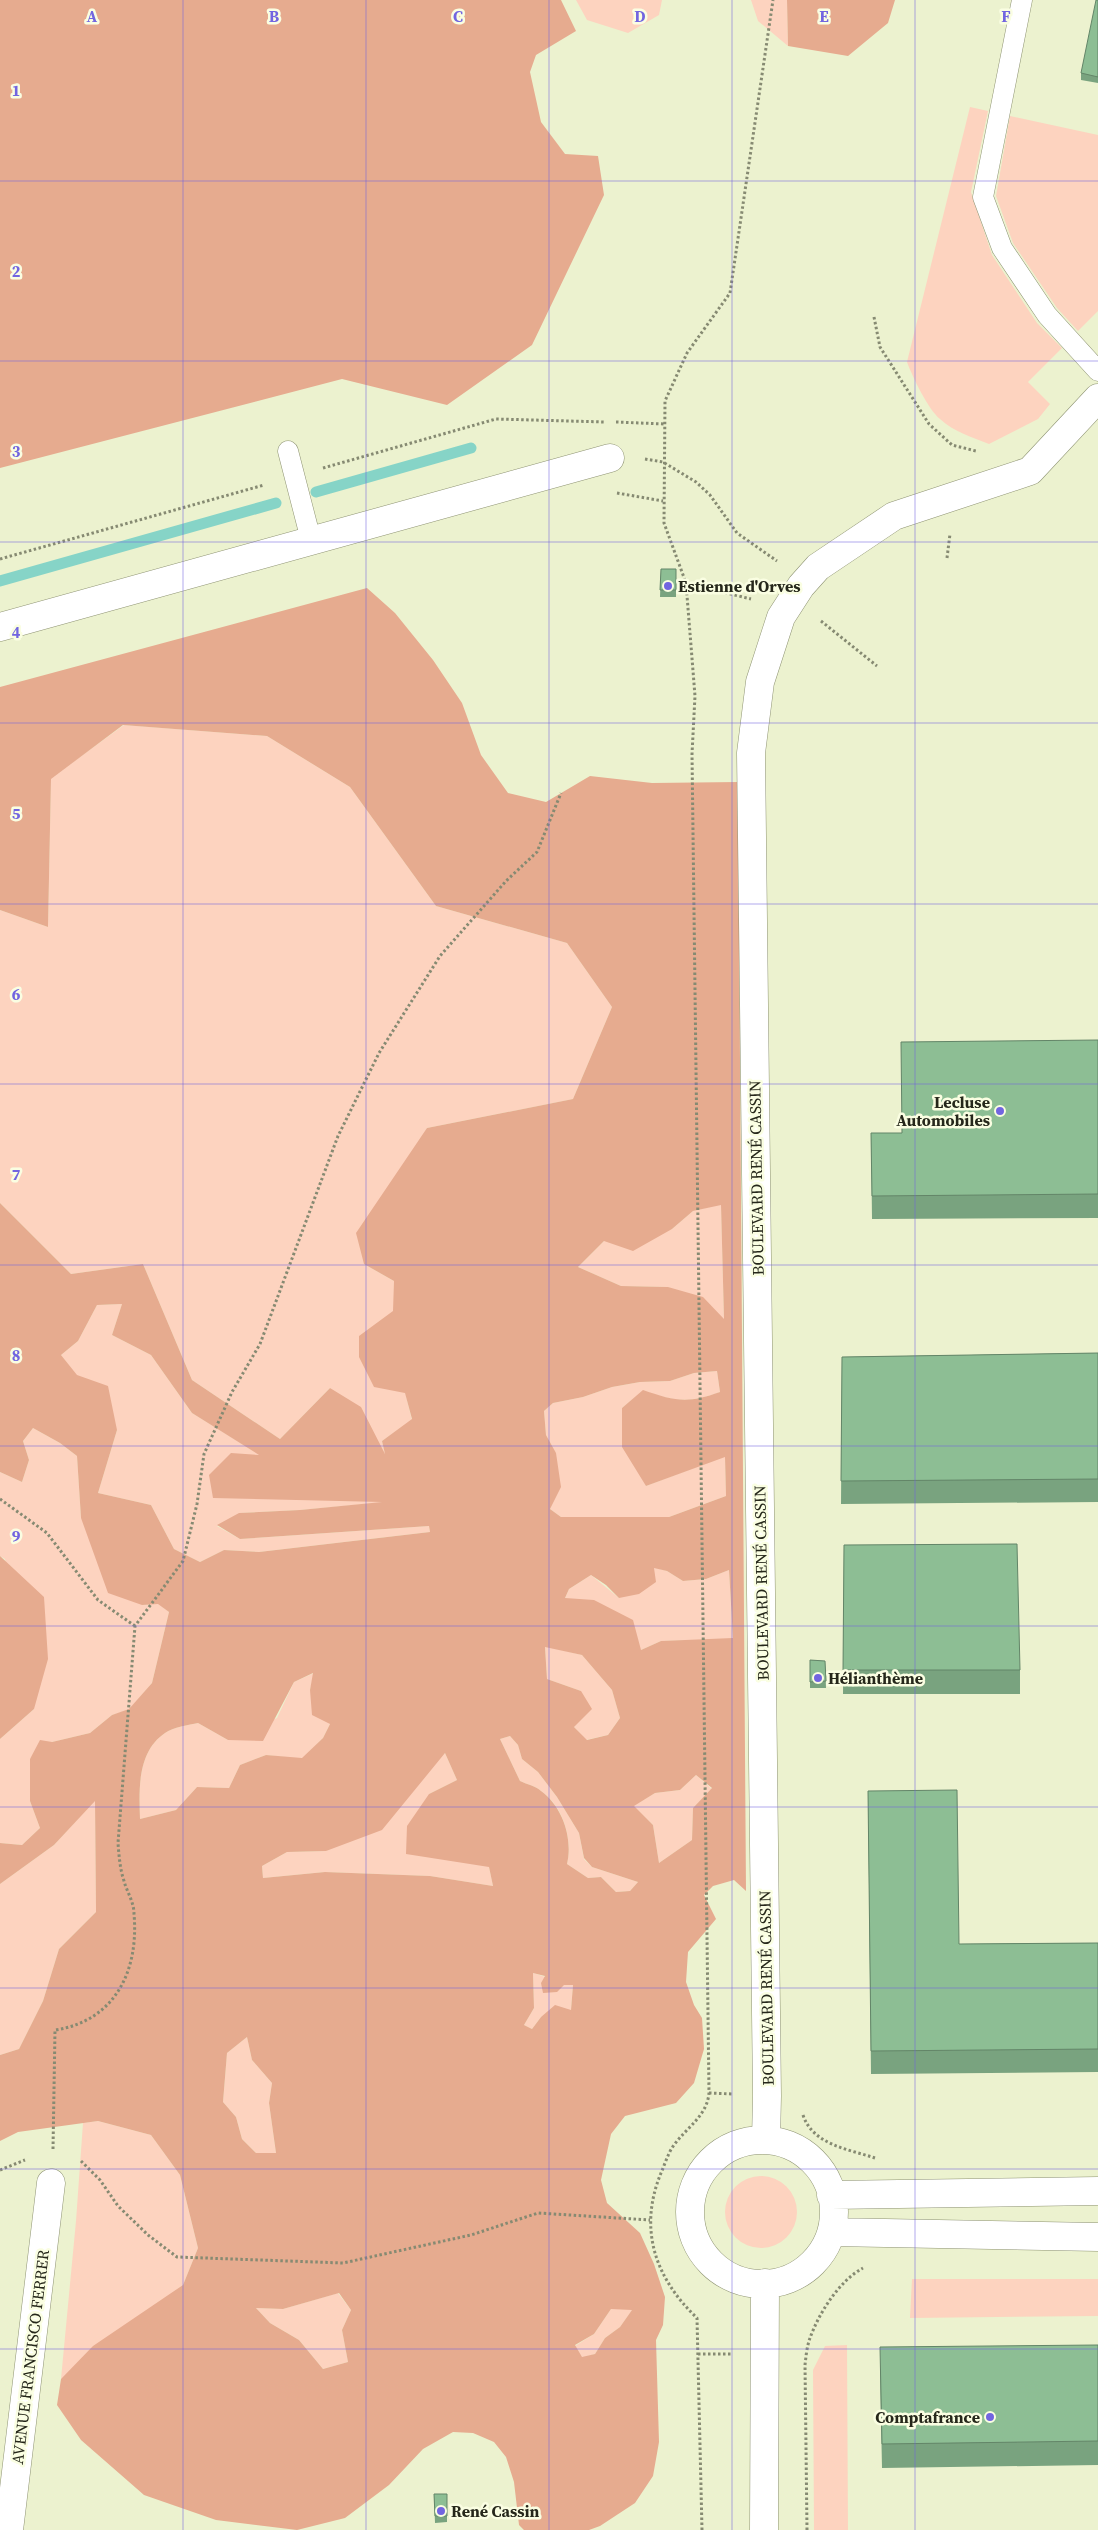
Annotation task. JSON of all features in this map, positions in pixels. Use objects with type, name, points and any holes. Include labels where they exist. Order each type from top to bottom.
[{"type":"street","name":"BOULEVARD RENÉ CASSIN","points":[[766,2140],[767,2066],[750,753],[760,682],[781,618],[806,580],[818,567],[894,516],[1030,471],[1098,398]]},
{"type":"street","points":[[0,627],[610,458]]},
{"type":"street","points":[[749,2140],[774,2140],[798,2149],[811,2160],[828,2182],[831,2195],[834,2207],[832,2232],[821,2255],[803,2273],[780,2283],[747,2284],[723,2275],[704,2258],[692,2235],[689,2210],[693,2188],[706,2166],[725,2149],[749,2140]]},
{"type":"street","name":"AVENUE FRANCISCO FERRER","points":[[9,2530],[51,2183]]},
{"type":"street","points":[[831,2195],[1098,2191]]},
{"type":"street","points":[[832,2232],[1098,2237]]},
{"type":"street","points":[[764,2530],[765,2283]]},
{"type":"lane","points":[[1022,0],[983,197],[1002,248],[1047,315],[1098,371]]},
{"type":"lane","points":[[288,451],[311,540]]},
{"type":"path","points":[[702,2530],[697,2318],[683,2304],[660,2270],[653,2245],[650,2220],[657,2182],[672,2148],[704,2112],[709,2093],[692,754],[695,696],[686,583],[664,523],[664,400],[687,353],[730,293],[773,0]]},
{"type":"path","points":[[874,317],[880,347],[929,424],[952,445],[980,452]]},
{"type":"path","points":[[0,559],[496,419],[664,424]]},
{"type":"path","points":[[610,458],[636,458],[663,462],[680,471],[703,488],[730,526],[740,536],[806,580]]},
{"type":"path","points":[[51,2183],[55,2030],[72,2027],[89,2020],[104,2008],[118,1993],[127,1973],[132,1953],[134,1912],[119,1862],[118,1843],[136,1626],[183,1561],[197,1504],[204,1454],[232,1392],[260,1344],[338,1136],[378,1052],[440,956],[506,881],[538,852],[561,793]]},
{"type":"path","points":[[0,1499],[47,1534],[98,1600],[136,1626]]},
{"type":"path","points":[[46,2152],[53,2149],[63,2151]]},
{"type":"path","points":[[0,2170],[31,2157]]},
{"type":"path","points":[[79,2160],[100,2180],[124,2212],[148,2235],[177,2257],[343,2263],[470,2234],[538,2213],[650,2220]]},
{"type":"shaded area","points":[[0,0],[561,0],[576,31],[536,55],[530,72],[541,122],[565,154],[598,156],[604,195],[532,345],[447,405],[342,379],[0,468]]},
{"type":"shaded area","points":[[576,0],[662,0],[659,15],[628,33],[587,20]]},
{"type":"shaded area","points":[[751,0],[787,0],[788,46],[758,21]]},
{"type":"shaded area","points":[[787,0],[895,0],[888,23],[848,56],[788,46]]},
{"type":"shaded area","points":[[970,107],[988,111],[971,192],[992,255],[1037,323],[1062,348],[1028,382],[1050,404],[1038,419],[989,444],[957,431],[945,424],[935,414],[926,401],[907,362]]},
{"type":"shaded area","points":[[1010,116],[1098,135],[1098,311],[1078,331],[1057,308],[1013,243],[996,196]]},
{"type":"shaded area","points":[[367,588],[395,613],[433,660],[462,703],[481,755],[508,793],[546,802],[590,776],[652,783],[738,782],[746,1891],[734,1880],[713,1886],[704,1895],[716,1919],[688,1952],[686,1982],[694,2005],[702,2018],[704,2049],[694,2083],[676,2103],[625,2116],[611,2134],[601,2180],[607,2203],[640,2233],[654,2264],[665,2297],[663,2325],[656,2340],[659,2442],[653,2476],[635,2503],[600,2526],[589,2530],[524,2530],[519,2525],[514,2482],[506,2457],[494,2442],[473,2433],[453,2432],[423,2449],[389,2485],[345,2518],[297,2530],[216,2520],[144,2495],[81,2440],[57,2405],[61,2379],[93,2346],[183,2285],[198,2248],[180,2175],[151,2135],[98,2121],[18,2132],[0,2141],[0,2055],[19,2049],[43,2001],[59,1949],[96,1912],[95,1801],[54,1845],[0,1884],[0,1843],[22,1845],[40,1828],[30,1801],[30,1759],[40,1740],[52,1742],[90,1733],[112,1715],[129,1709],[152,1683],[169,1612],[158,1604],[142,1605],[108,1593],[81,1518],[77,1456],[60,1443],[33,1428],[23,1441],[29,1460],[22,1482],[0,1472],[0,1203],[71,1274],[143,1264],[192,1380],[280,1439],[330,1388],[361,1407],[385,1454],[382,1441],[412,1419],[405,1393],[374,1387],[359,1357],[359,1336],[393,1311],[394,1281],[364,1264],[356,1233],[427,1128],[573,1099],[612,1007],[567,943],[436,906],[350,787],[267,736],[123,725],[51,779],[48,927],[0,910],[0,687]],"holes":[[[721,1205],[724,1319],[703,1297],[668,1287],[621,1286],[578,1267],[604,1241],[633,1251],[672,1229],[693,1211]],[[122,1304],[112,1335],[151,1355],[192,1413],[259,1455],[231,1453],[209,1475],[213,1498],[382,1502],[300,1510],[239,1513],[217,1525],[240,1539],[429,1526],[430,1532],[259,1552],[224,1550],[200,1562],[174,1549],[151,1505],[98,1493],[117,1430],[108,1386],[77,1375],[61,1355],[78,1341],[97,1305]],[[717,1371],[720,1392],[709,1396],[681,1400],[643,1390],[622,1408],[622,1447],[646,1486],[725,1457],[726,1496],[669,1517],[561,1517],[550,1509],[561,1487],[556,1453],[546,1435],[544,1411],[553,1403],[583,1397],[612,1387],[640,1382],[670,1381],[694,1373]],[[654,1568],[667,1571],[683,1581],[706,1579],[729,1570],[733,1638],[661,1641],[641,1650],[633,1620],[594,1600],[565,1598],[569,1589],[591,1575],[606,1585],[619,1598],[639,1594],[656,1582]],[[545,1647],[582,1655],[612,1690],[620,1718],[608,1735],[587,1740],[574,1727],[592,1709],[581,1691],[547,1679]],[[313,1673],[310,1690],[312,1715],[330,1724],[323,1738],[302,1758],[266,1755],[240,1765],[229,1788],[197,1787],[176,1810],[140,1819],[142,1772],[149,1750],[156,1741],[172,1729],[198,1723],[228,1740],[263,1741],[294,1682]],[[510,1736],[518,1745],[522,1759],[538,1772],[557,1797],[579,1833],[584,1858],[592,1867],[638,1882],[630,1891],[616,1892],[601,1877],[588,1878],[567,1864],[569,1844],[564,1824],[549,1798],[534,1786],[520,1781],[500,1739]],[[445,1753],[457,1780],[429,1794],[407,1826],[406,1854],[489,1867],[493,1886],[430,1876],[325,1872],[263,1878],[262,1866],[287,1852],[326,1851],[382,1830]],[[696,1775],[712,1788],[693,1808],[692,1840],[659,1863],[653,1825],[634,1806],[655,1793],[680,1790]],[[533,1973],[545,1976],[541,1983],[543,1993],[557,1992],[564,1985],[573,1985],[571,2010],[555,2005],[541,2017],[532,2029],[524,2025],[534,2008]],[[247,2037],[252,2060],[272,2083],[269,2103],[276,2153],[256,2153],[242,2139],[236,2117],[223,2102],[227,2053]],[[339,2293],[351,2310],[342,2330],[348,2362],[323,2369],[299,2340],[270,2323],[256,2308],[283,2309]],[[611,2309],[632,2310],[620,2327],[605,2338],[595,2354],[582,2357],[575,2345],[594,2334]]]},
{"type":"shaded area","points":[[124,725],[267,736],[350,787],[436,906],[567,943],[612,1007],[573,1099],[427,1128],[364,1264],[394,1281],[398,1351],[412,1420],[382,1441],[386,1457],[330,1388],[280,1439],[192,1380],[143,1264],[71,1274],[0,1203],[0,910],[48,927],[51,778]]},
{"type":"shaded area","points":[[721,1204],[724,1320],[668,1287],[621,1286],[578,1267],[604,1241],[672,1229],[693,1211]]},
{"type":"shaded area","points":[[122,1304],[112,1335],[151,1355],[192,1413],[260,1455],[388,1502],[240,1513],[217,1526],[240,1539],[429,1526],[430,1532],[259,1552],[224,1550],[200,1562],[174,1549],[151,1505],[98,1493],[117,1430],[61,1355],[78,1341],[97,1305]]},
{"type":"shaded area","points":[[717,1371],[720,1392],[690,1400],[681,1400],[643,1391],[622,1408],[646,1486],[725,1456],[726,1496],[669,1517],[561,1517],[550,1509],[556,1454],[546,1435],[544,1411],[553,1403],[583,1397],[612,1387],[640,1382],[670,1381],[694,1373]]},
{"type":"shaded area","points":[[33,1428],[60,1443],[77,1456],[81,1518],[142,1605],[158,1603],[169,1612],[152,1683],[129,1710],[112,1715],[90,1733],[52,1742],[30,1759],[30,1801],[40,1828],[22,1845],[0,1843],[0,1739],[34,1709],[5,1559],[0,1556],[0,1472],[22,1482],[29,1460],[23,1441]]},
{"type":"shaded area","points":[[0,1556],[44,1597],[48,1659],[34,1709],[0,1739]]},
{"type":"shaded area","points":[[653,1567],[667,1571],[683,1581],[706,1579],[729,1570],[733,1639],[661,1641],[641,1650],[565,1598],[569,1589],[591,1575],[619,1598]]},
{"type":"shaded area","points":[[545,1646],[582,1655],[612,1690],[620,1718],[608,1735],[586,1740],[574,1727],[581,1691],[547,1679]]},
{"type":"shaded area","points":[[314,1673],[310,1690],[330,1724],[323,1738],[302,1759],[266,1755],[240,1765],[229,1788],[197,1787],[176,1810],[140,1819],[140,1784],[145,1761],[149,1750],[165,1733],[198,1723],[228,1740],[277,1718],[294,1682]]},
{"type":"shaded area","points":[[510,1736],[518,1745],[522,1759],[538,1772],[557,1797],[579,1833],[584,1859],[592,1867],[638,1882],[630,1891],[616,1892],[601,1877],[588,1878],[567,1864],[569,1844],[560,1814],[549,1797],[534,1786],[520,1781],[500,1739]]},
{"type":"shaded area","points":[[445,1753],[457,1780],[429,1794],[489,1867],[493,1886],[430,1876],[325,1872],[263,1878],[262,1866],[287,1852],[326,1851]]},
{"type":"shaded area","points":[[696,1775],[712,1789],[693,1808],[692,1840],[659,1863],[653,1825],[633,1806],[655,1793],[680,1790]]},
{"type":"shaded area","points":[[95,1800],[96,1912],[59,1949],[43,2001],[19,2049],[0,2055],[0,1884],[54,1845]]},
{"type":"shaded area","points":[[533,1973],[563,1984],[573,1985],[571,2010],[541,2017],[532,2029],[524,2025],[534,2008]]},
{"type":"shaded area","points":[[247,2037],[252,2060],[272,2083],[269,2103],[276,2153],[256,2153],[242,2139],[236,2117],[223,2102],[227,2053]]},
{"type":"shaded area","points":[[98,2121],[151,2135],[180,2175],[198,2248],[183,2285],[61,2379],[83,2123]]},
{"type":"shaded area","points":[[768,2176],[787,2186],[795,2198],[797,2212],[795,2226],[787,2238],[775,2246],[754,2248],[735,2238],[727,2226],[725,2205],[735,2186],[747,2178]]},
{"type":"shaded area","points":[[912,2279],[1098,2279],[1098,2316],[910,2318]]},
{"type":"shaded area","points":[[338,2293],[351,2310],[342,2330],[348,2362],[323,2369],[299,2340],[270,2323],[256,2308],[283,2309]]},
{"type":"shaded area","points":[[611,2309],[633,2309],[620,2327],[605,2338],[595,2354],[582,2358],[575,2346],[594,2334]]},
{"type":"shaded area","points":[[847,2345],[848,2530],[814,2530],[813,2370],[825,2346]]},
{"type":"building","points":[[1096,0],[1098,0],[1098,77],[1081,73]]},
{"type":"building","name":"Estienne d'Orves","points":[[661,569],[676,569],[676,590],[660,590]]},
{"type":"building","name":"Lecluse Automobiles","points":[[1098,1040],[1098,1194],[872,1196],[871,1133],[902,1133],[901,1042]]},
{"type":"building","points":[[1098,1353],[1098,1479],[841,1481],[842,1357]]},
{"type":"building","points":[[1017,1544],[1020,1670],[843,1670],[844,1545]]},
{"type":"building","name":"Hélianthème","points":[[810,1660],[825,1661],[826,1681],[810,1682]]},
{"type":"building","points":[[957,1790],[959,1944],[1098,1943],[1098,2049],[871,2051],[868,1791]]},
{"type":"building","name":"Comptafrance","points":[[1098,2345],[1098,2441],[882,2444],[880,2347]]},
{"type":"building","name":"René Cassin","points":[[434,2494],[447,2494],[447,2516],[435,2516]]},
{"type":"waterway","points":[[316,492],[471,448]]},
{"type":"waterway","points":[[0,581],[276,503]]},
{"type":"place","name":"Estienne d'Orves","points":[[668,586]]},
{"type":"place","name":"Lecluse Automobiles","points":[[1000,1111]]},
{"type":"place","name":"Hélianthème","points":[[818,1678]]},
{"type":"place","name":"Comptafrance","points":[[990,2417]]},
{"type":"place","name":"René Cassin","points":[[441,2511]]}]
